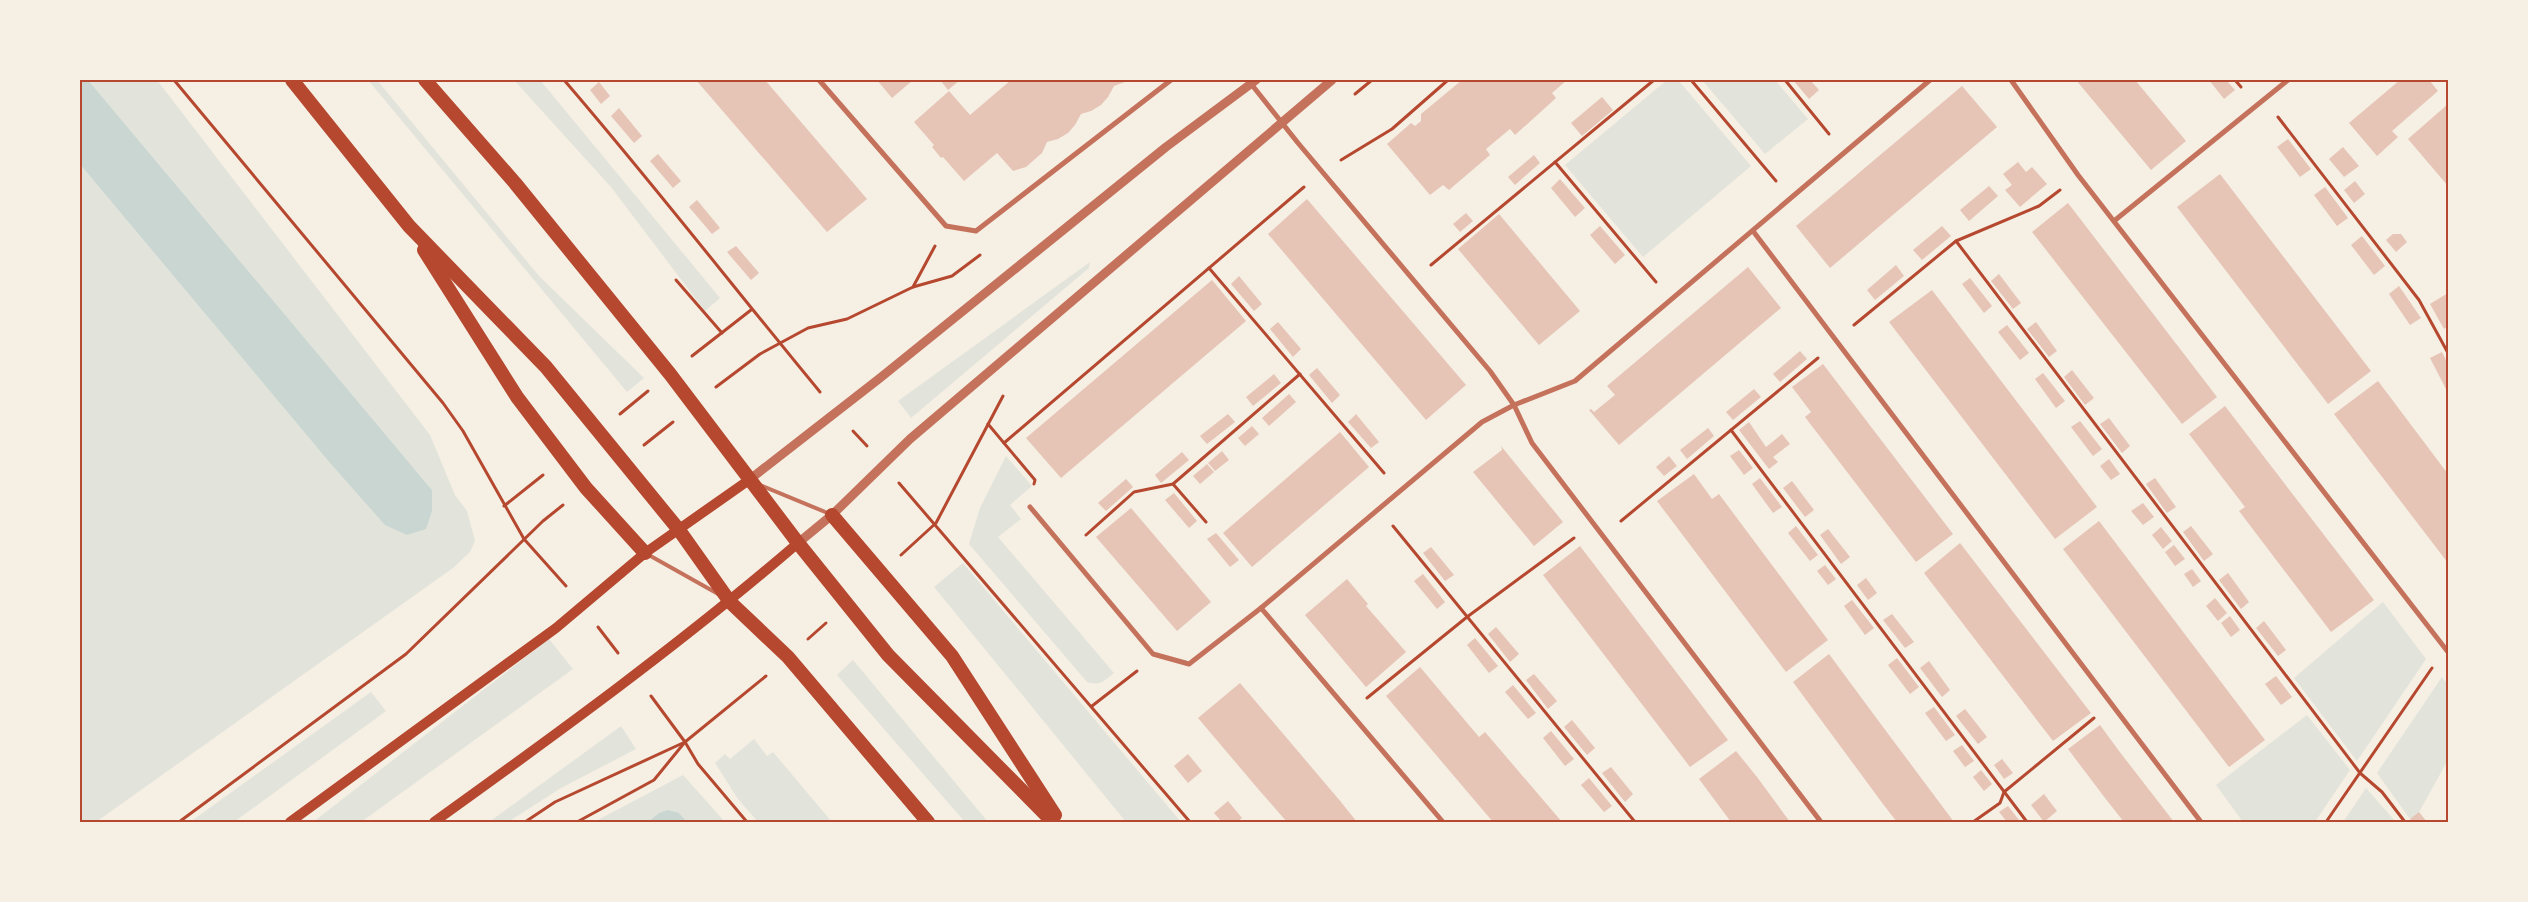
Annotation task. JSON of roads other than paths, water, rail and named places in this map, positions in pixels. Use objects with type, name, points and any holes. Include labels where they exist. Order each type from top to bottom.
[{"type":"highway","points":[[292,80],[409,226],[546,367],[679,530],[730,602],[788,657],[928,822]]},
{"type":"highway","points":[[425,80],[516,183],[670,374],[749,480],[888,655],[1054,822]]},
{"type":"highway","points":[[409,226],[517,398],[586,488],[646,553]]},
{"type":"highway","points":[[832,514],[952,656],[1059,822]]},
{"type":"main road","points":[[290,822],[582,608],[646,553],[749,480]]},
{"type":"main road","points":[[434,822],[636,675],[730,602],[798,543]]},
{"type":"street","points":[[819,80],[946,226],[976,231],[1171,80]]},
{"type":"street","points":[[798,543],[832,514],[883,464],[1332,80]]},
{"type":"street","points":[[1030,507],[1153,654],[1190,664],[1261,608],[1482,422],[1514,405],[1575,381],[1930,80]]},
{"type":"street","points":[[2011,80],[2078,175],[2447,651]]},
{"type":"street","points":[[2114,221],[2288,80]]},
{"type":"street","points":[[749,480],[1166,147],[1252,81],[1281,122],[1490,371],[1514,405],[1532,443],[1821,822]]},
{"type":"street","points":[[1753,231],[2201,822]]},
{"type":"street","points":[[1261,608],[1443,822]]},
{"type":"lane","points":[[749,480],[832,514]]},
{"type":"lane","points":[[646,553],[730,602]]}]
